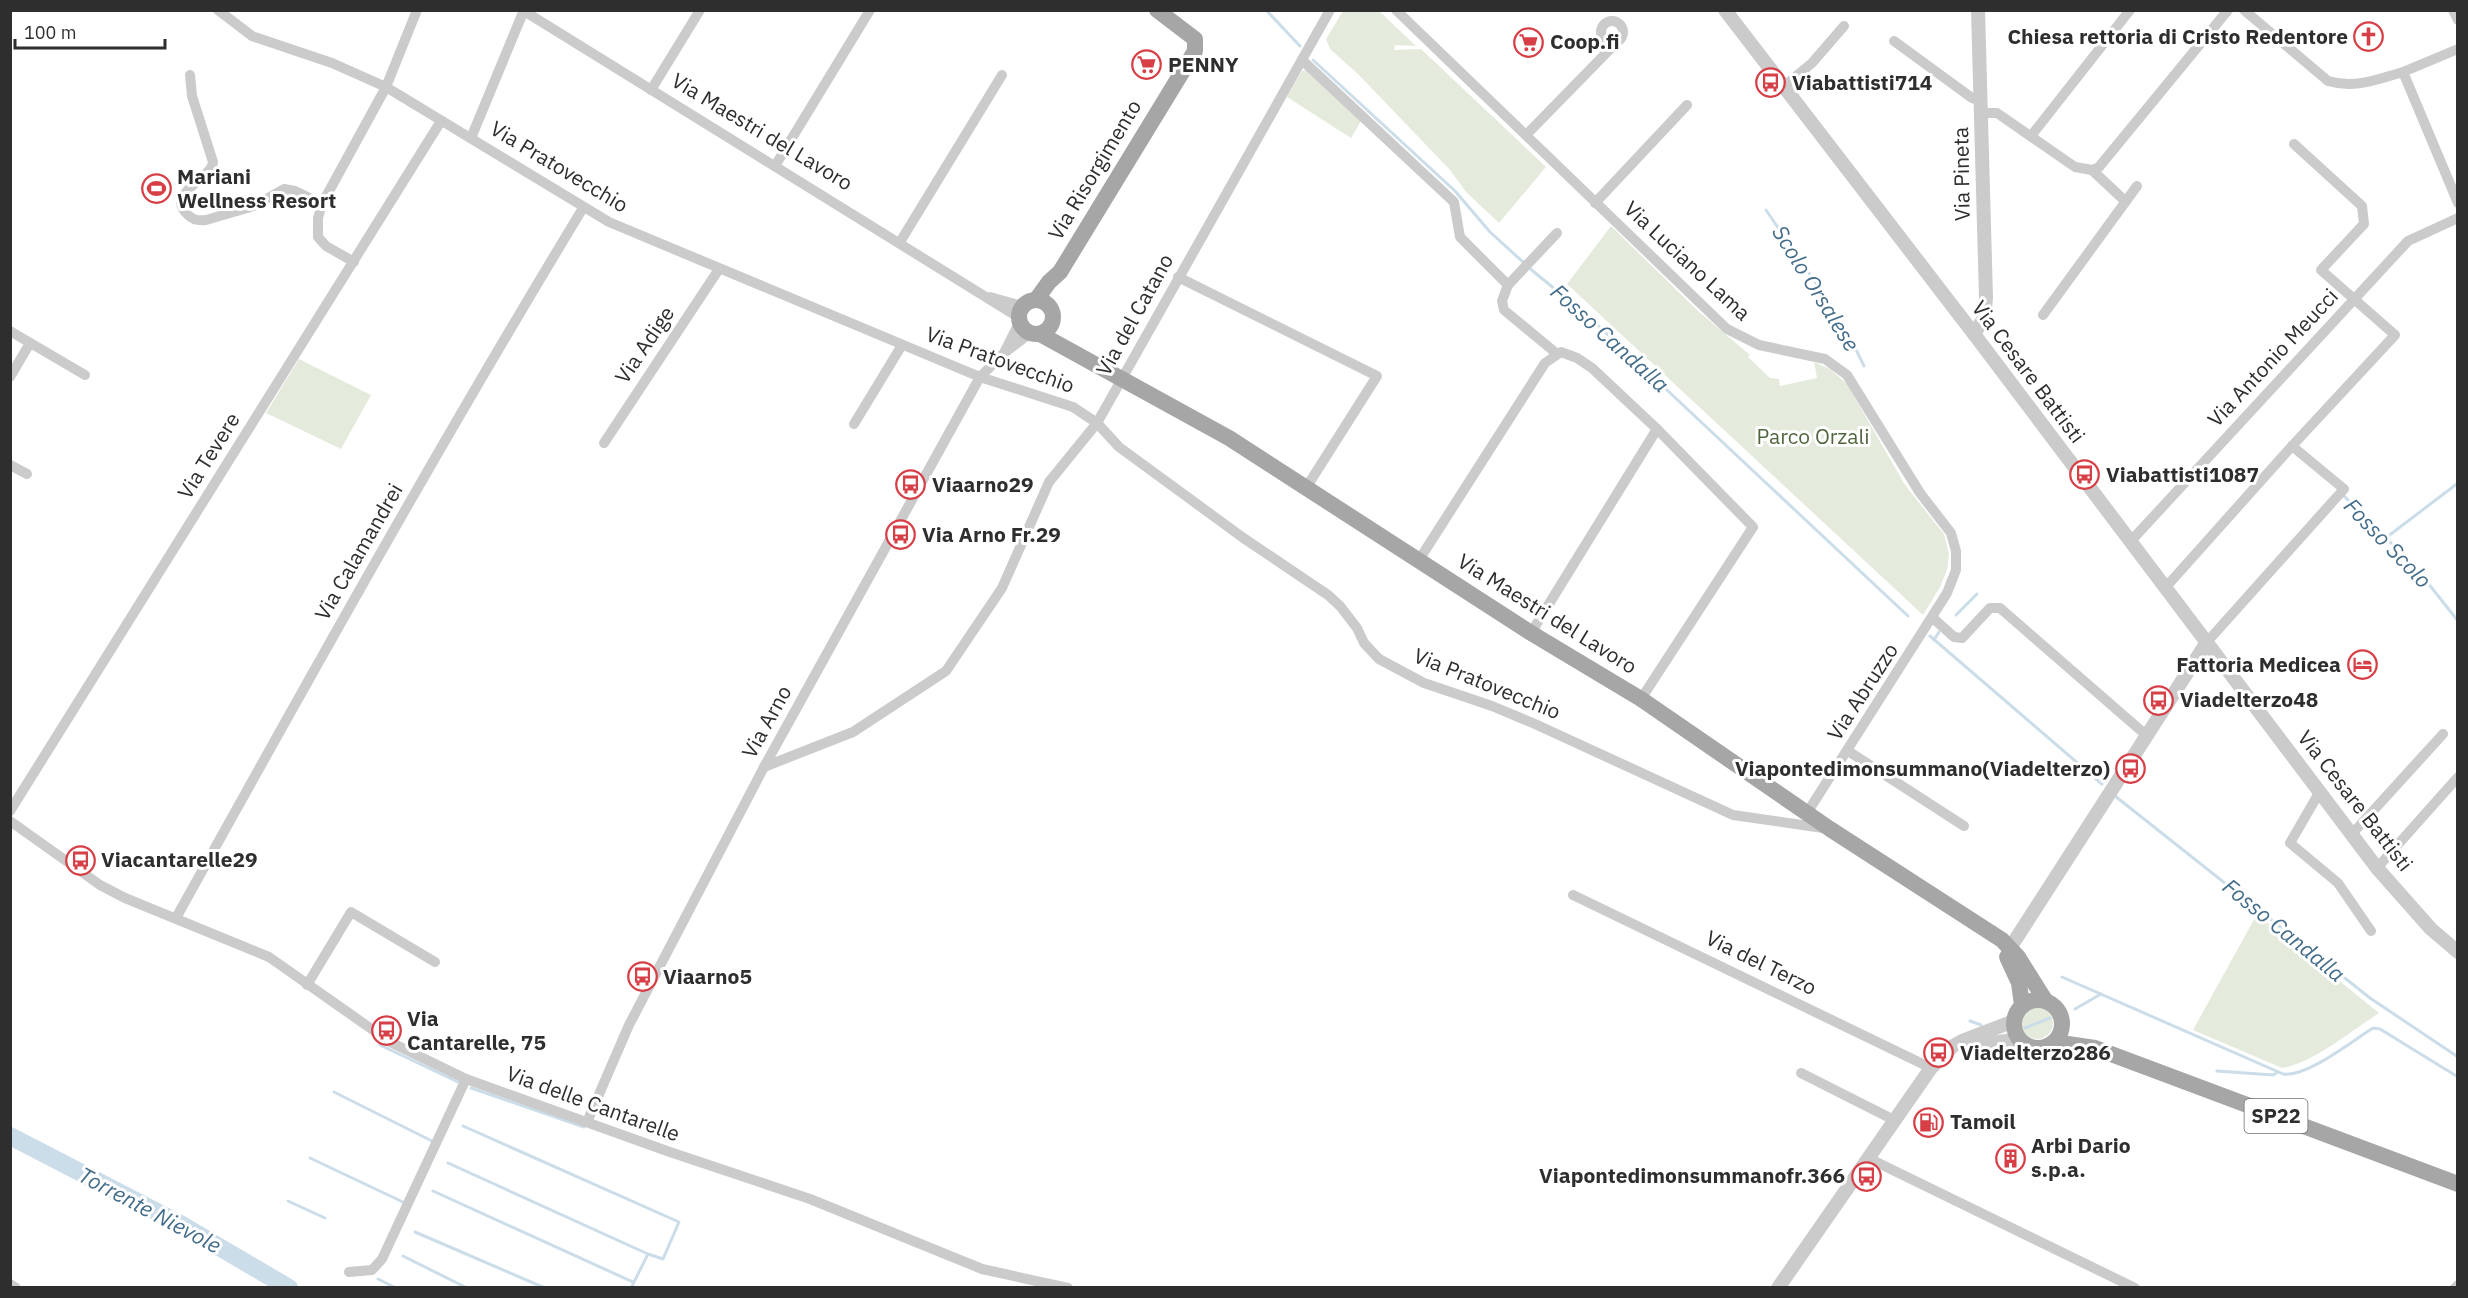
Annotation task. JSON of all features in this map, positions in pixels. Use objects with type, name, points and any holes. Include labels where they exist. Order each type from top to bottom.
[{"type":"main road","name":"Via Risorgimento","points":[[1033,318],[1195,51],[1194,39],[1157,10]]},
{"type":"main road","name":"Via Maestri del Lavoro","points":[[1033,318],[1076,352],[1121,380],[1229,438],[1531,633],[1641,699],[1830,829],[1984,928],[2010,948],[2044,1000]]},
{"type":"main road","points":[[1984,928],[2010,962],[2019,982],[2022,1005],[2014,1021],[2019,1039]]},
{"type":"main road","points":[[2022,1005],[2033,1000],[2044,1000]]},
{"type":"main road","name":"SP22","points":[[2044,1000],[2057,1010],[2062,1025],[2095,1048]]},
{"type":"main road","points":[[2054,1042],[2062,1025]]},
{"type":"main road","name":"SP22","points":[[2019,1039],[2032,1047],[2040,1048],[2054,1042],[2095,1048],[2457,1184]]},
{"type":"street","name":"Via Pratovecchio","points":[[218,10],[252,36],[332,63],[386,87],[583,208],[645,238],[980,377],[1073,407],[1097,423],[1119,447],[1242,537],[1328,595],[1340,606],[1357,628],[1364,643],[1379,658],[1424,683],[1492,706],[1535,724],[1732,815],[1830,829]]},
{"type":"street","points":[[354,262],[326,246],[318,237],[318,218],[322,204],[386,87],[417,10]]},
{"type":"street","points":[[651,90],[700,10]]},
{"type":"street","points":[[775,166],[870,10]]},
{"type":"street","name":"Via del Catano","points":[[764,767],[853,732],[946,671],[1002,588],[1049,482],[1097,423],[1330,10]]},
{"type":"street","name":"Via Cesare Battisti","points":[[1725,10],[1974,334],[2377,868],[2431,929],[2457,952]]},
{"type":"street","name":"Via Pineta","points":[[1974,334],[1984,318],[1986,308],[1978,10]]},
{"type":"street","points":[[2031,136],[2130,10]]},
{"type":"street","points":[[2092,170],[2099,166],[2228,10]]},
{"type":"street","points":[[2244,10],[2328,81],[2341,85],[2356,85],[2403,72],[2457,49]]},
{"type":"street","points":[[2453,10],[2457,20]]},
{"type":"street","points":[[471,138],[524,11]]},
{"type":"street","name":"Via Maestri del Lavoro","points":[[524,11],[900,242],[976,292],[1033,318]]},
{"type":"street","name":"Via Luciano Lama","points":[[1398,11],[1720,323],[1734,334],[1759,345],[1825,359],[1847,375],[1920,493],[1951,533],[1956,551],[1954,578],[1932,620]]},
{"type":"street","points":[[1783,87],[1812,63],[1844,26]]},
{"type":"street","points":[[1894,41],[1981,107],[1997,113],[2075,167],[2092,170],[2125,201]]},
{"type":"street","points":[[1526,135],[1616,43]]},
{"type":"street","points":[[1302,60],[1454,202],[1460,237],[1510,283]]},
{"type":"street","points":[[2403,72],[2457,203]]},
{"type":"street","points":[[190,75],[192,96],[213,162],[211,170],[189,186],[184,193],[182,203],[185,212],[194,219],[206,220],[254,206],[284,189],[295,190],[322,204]]},
{"type":"street","points":[[900,242],[1002,75]]},
{"type":"street","points":[[1595,203],[1688,105]]},
{"type":"street","name":"Via Tevere","points":[[10,811],[441,122]]},
{"type":"street","points":[[2166,587],[2395,335],[2321,270],[2364,224],[2362,206],[2294,144]]},
{"type":"street","points":[[2043,315],[2137,186]]},
{"type":"street","name":"Via Calamandrei","points":[[176,918],[363,583],[500,345],[583,208]]},
{"type":"street","name":"Via Antonio Meucci","points":[[2130,542],[2408,241],[2457,218]]},
{"type":"street","points":[[1557,233],[1510,283],[1502,301],[1504,310],[1556,353],[1569,354],[1585,363],[1657,429],[1753,527],[1641,699]]},
{"type":"street","name":"Via Adige","points":[[604,443],[719,269]]},
{"type":"street","points":[[1178,277],[1377,376],[1306,488]]},
{"type":"street","name":"Via Arno","points":[[587,1122],[629,1025],[764,767],[980,377],[1004,353],[1033,318]]},
{"type":"street","points":[[10,331],[85,375]]},
{"type":"street","points":[[10,377],[30,343]]},
{"type":"street","points":[[854,424],[902,345]]},
{"type":"street","points":[[1419,560],[1545,363],[1556,353]]},
{"type":"street","points":[[1531,633],[1657,429]]},
{"type":"street","points":[[2010,948],[2207,642],[2344,489],[2292,446]]},
{"type":"street","points":[[10,465],[27,474]]},
{"type":"street","points":[[1932,620],[1954,637],[1962,638],[1990,608],[2000,608],[2146,735]]},
{"type":"street","name":"Via Abruzzo","points":[[1807,813],[1932,620]]},
{"type":"street","points":[[2352,834],[2443,734]]},
{"type":"street","points":[[1848,751],[1964,826]]},
{"type":"street","points":[[2377,868],[2457,777]]},
{"type":"street","points":[[2319,793],[2290,843],[2338,883],[2371,931]]},
{"type":"street","name":"Via delle Cantarelle","points":[[10,821],[100,885],[125,898],[269,957],[390,1042],[466,1078],[667,1151],[810,1199],[982,1269],[1068,1287]]},
{"type":"street","name":"Via del Terzo","points":[[1573,895],[1931,1068]]},
{"type":"street","points":[[308,985],[351,912],[435,962]]},
{"type":"street","points":[[1778,1287],[1931,1068],[1962,1041],[2014,1021]]},
{"type":"street","points":[[1942,1057],[1967,1047],[2019,1039]]},
{"type":"street","points":[[1801,1074],[1894,1120]]},
{"type":"street","points":[[349,1272],[372,1270],[382,1259],[466,1078]]},
{"type":"street","points":[[1868,1158],[2135,1287]]},
{"type":"street","points":[[10,1284],[16,1287]]},
{"type":"green space","points":[[1343,11],[1379,11],[1416,46],[1395,45],[1394,50],[1421,49],[1546,167],[1499,223],[1466,192],[1450,170],[1359,75],[1330,49],[1326,39]]},
{"type":"green space","points":[[1306,70],[1361,121],[1351,138],[1287,97],[1302,71]]},
{"type":"green space","name":"Parco Orzali","points":[[1611,226],[1698,311],[1750,355],[1748,357],[1770,378],[1779,379],[1780,386],[1817,378],[1814,362],[1830,369],[1847,384],[1905,485],[1944,534],[1949,554],[1947,570],[1940,587],[1923,615],[1567,284]]},
{"type":"green space","points":[[299,359],[371,395],[341,449],[266,413]]},
{"type":"green space","points":[[2257,914],[2379,1013],[2319,1053],[2282,1068],[2193,1030]]},
{"type":"green space","points":[[2037,1007],[2048,1012],[2053,1023],[2048,1034],[2037,1039],[2026,1034],[2021,1023],[2026,1012]]},
{"type":"waterway","name":"Fosso Candalla","points":[[1266,10],[1300,46]]},
{"type":"waterway","name":"Fosso Candalla","points":[[1313,60],[1455,191],[1490,232],[1588,316],[1908,616]]},
{"type":"waterway","name":"Scolo Orsalese","points":[[1766,210],[1843,323],[1864,366]]},
{"type":"waterway","points":[[2387,537],[2458,483]]},
{"type":"waterway","name":"Fosso Scolo","points":[[2342,494],[2416,568],[2458,621]]},
{"type":"waterway","name":"Scolo Orsalese","points":[[1956,615],[1977,594]]},
{"type":"waterway","name":"Scolo Orsalese","points":[[1934,640],[1939,632]]},
{"type":"waterway","name":"Fosso Candalla","points":[[1930,636],[2102,784]]},
{"type":"waterway","name":"Fosso Candalla","points":[[2115,796],[2370,998],[2458,1057]]},
{"type":"waterway","points":[[2062,977],[2283,1074],[2293,1074],[2316,1065],[2373,1028],[2380,1029],[2458,1077]]},
{"type":"waterway","points":[[2075,1009],[2101,994]]},
{"type":"waterway","points":[[2025,1028],[2050,1018]]},
{"type":"waterway","points":[[1970,1021],[1981,1025]]},
{"type":"waterway","points":[[380,1045],[458,1082]]},
{"type":"waterway","points":[[2217,1071],[2273,1075],[2278,1072]]},
{"type":"waterway","points":[[471,1088],[584,1127]]},
{"type":"waterway","points":[[334,1092],[432,1141]]},
{"type":"waterway","points":[[463,1126],[679,1222],[663,1259],[648,1254],[631,1288]]},
{"type":"waterway","name":"Torrente Nievole","points":[[10,1136],[182,1225],[289,1288]]},
{"type":"waterway","points":[[310,1158],[405,1203]]},
{"type":"waterway","points":[[448,1163],[648,1254]]},
{"type":"waterway","points":[[433,1191],[633,1282]]},
{"type":"waterway","points":[[288,1201],[325,1218]]},
{"type":"waterway","points":[[415,1232],[545,1288]]},
{"type":"waterway","points":[[403,1256],[467,1288]]},
{"type":"waterway","points":[[378,1279],[396,1288]]},
{"type":"place","name":"Chiesa rettoria di Cristo Redentore","points":[[2369,37]]},
{"type":"place","name":"Coop.fi","points":[[1529,42]]},
{"type":"place","name":"PENNY","points":[[1147,65]]},
{"type":"place","name":"Viabattisti714","points":[[1771,83]]},
{"type":"place","name":"Mariani Wellness Resort","points":[[156,189]]},
{"type":"place","name":"Viabattisti1087","points":[[2085,475]]},
{"type":"place","name":"Viaarno29","points":[[911,485]]},
{"type":"place","name":"Via Arno Fr.29","points":[[901,535]]},
{"type":"place","name":"Fattoria Medicea","points":[[2362,665]]},
{"type":"place","name":"Viadelterzo48","points":[[2159,700]]},
{"type":"place","name":"Viapontedimonsummano(Viadelterzo)","points":[[2131,769]]},
{"type":"place","name":"Viacantarelle29","points":[[80,860]]},
{"type":"place","name":"Viaarno5","points":[[642,977]]},
{"type":"place","name":"Via Cantarelle, 75","points":[[386,1031]]},
{"type":"place","name":"Viadelterzo286","points":[[1939,1053]]},
{"type":"place","name":"Tamoil","points":[[1929,1122]]},
{"type":"place","name":"Arbi Dario s.p.a.","points":[[2010,1158]]},
{"type":"place","name":"Viapontedimonsummanofr.366","points":[[1866,1176]]}]
